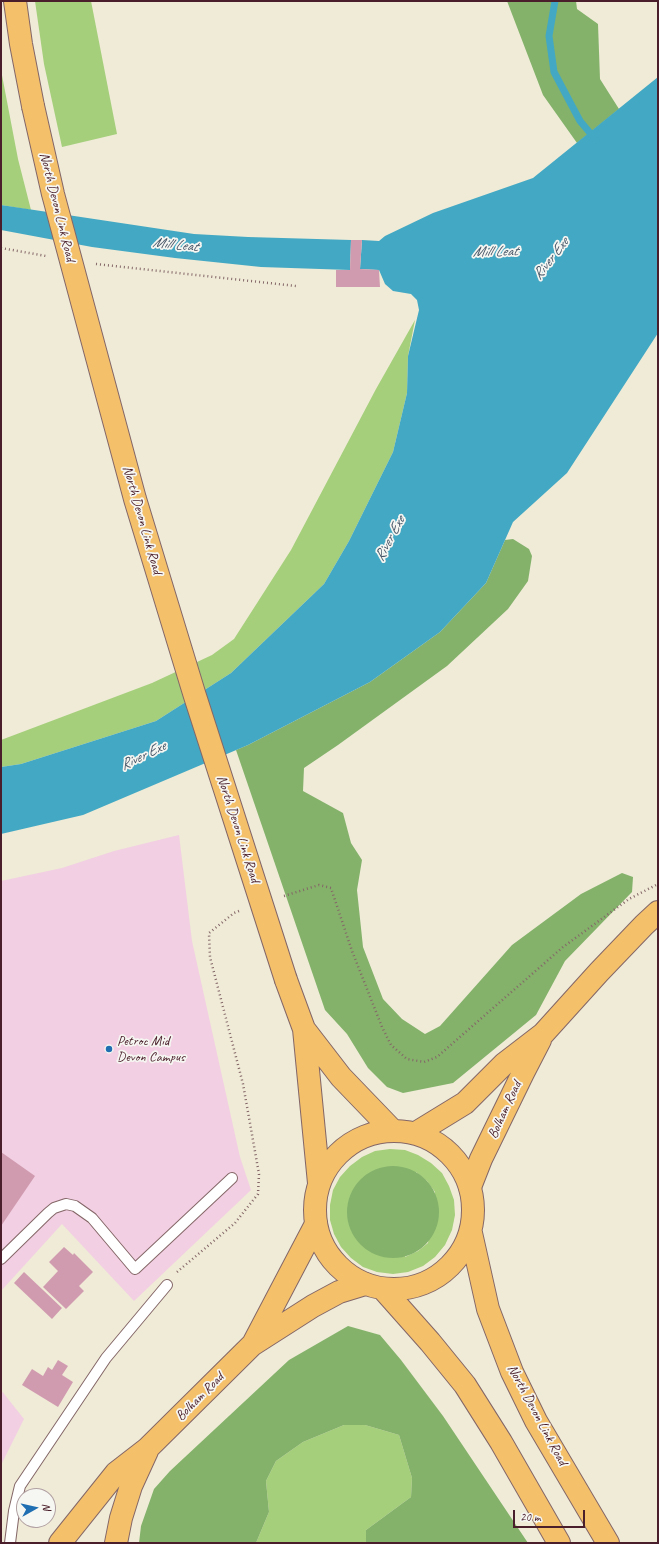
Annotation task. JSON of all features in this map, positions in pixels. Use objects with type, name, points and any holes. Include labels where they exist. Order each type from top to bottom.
[{"type":"main road","name":"North Devon Link Road","points":[[16,1],[21,44],[52,194],[135,499],[194,693],[286,980],[304,1029],[319,1183]]},
{"type":"main road","name":"Bolham Road","points":[[416,1134],[465,1104],[504,1064],[544,1034],[599,972],[658,912]]},
{"type":"main road","name":"North Devon Link Road","points":[[304,1029],[341,1077],[392,1130]]},
{"type":"main road","name":"Bolham Road","points":[[470,1187],[523,1073],[544,1034]]},
{"type":"main road","points":[[374,1287],[406,1289],[428,1283],[446,1271],[461,1254],[470,1233],[474,1210],[470,1187],[462,1168],[450,1153],[434,1141],[416,1134],[392,1130],[369,1134],[348,1145],[331,1162],[319,1183],[315,1203],[316,1224],[322,1243],[333,1260],[347,1274],[374,1287],[430,1342],[465,1385],[501,1442],[559,1543]]},
{"type":"main road","name":"Bolham Road","points":[[252,1345],[316,1224]]},
{"type":"main road","name":"North Devon Link Road","points":[[470,1233],[488,1309],[512,1372],[536,1420],[608,1543]]},
{"type":"main road","name":"Bolham Road","points":[[60,1543],[116,1473],[147,1450],[252,1345],[312,1306],[339,1292],[374,1287]]},
{"type":"main road","name":"Bolham Road","points":[[116,1543],[131,1486],[147,1450]]},
{"type":"lane","points":[[1,1259],[48,1213],[54,1208],[66,1204],[75,1206],[92,1218],[135,1269],[232,1178]]},
{"type":"lane","points":[[10,1543],[14,1511],[20,1486],[106,1358],[167,1285]]},
{"type":"path","points":[[1,248],[49,257]]},
{"type":"path","points":[[94,264],[116,268],[296,286]]},
{"type":"path","points":[[279,897],[319,885],[331,888],[352,951],[391,1045],[408,1059],[424,1062],[437,1057],[563,948],[629,899],[658,884]]},
{"type":"path","points":[[167,1285],[180,1269],[235,1223],[258,1194],[259,1174],[243,1084],[210,957],[209,933],[234,913],[242,910]]},
{"type":"shaded area","name":"Petroc Mid Devon Campus","points":[[179,835],[192,941],[240,1157],[251,1190],[134,1301],[62,1224],[1,1291],[1,881],[62,868],[114,851]]},
{"type":"shaded area","points":[[1,1390],[24,1419],[1,1465]]},
{"type":"green space","points":[[35,1],[91,1],[117,134],[62,147],[44,64]]},
{"type":"green space","points":[[507,1],[576,1],[577,9],[598,24],[600,79],[619,109],[577,143],[543,95]]},
{"type":"green space","points":[[1,70],[18,159],[31,210],[1,205]]},
{"type":"green space","points":[[415,320],[408,356],[407,393],[393,452],[349,541],[324,584],[231,673],[156,721],[21,764],[1,767],[1,740],[152,683],[212,655],[234,639],[291,550],[376,389]]},
{"type":"green space","points":[[513,539],[529,549],[532,556],[528,581],[508,609],[447,666],[304,768],[303,791],[343,813],[351,843],[362,860],[357,890],[363,947],[383,999],[402,1019],[425,1034],[440,1026],[512,945],[581,894],[622,873],[633,877],[632,892],[565,961],[536,1015],[453,1083],[403,1093],[387,1087],[368,1068],[347,1034],[325,1010],[236,750],[370,682],[440,632],[486,583],[505,540]]},
{"type":"green space","points":[[390,1149],[405,1150],[418,1155],[431,1163],[442,1173],[454,1200],[455,1215],[452,1230],[445,1245],[435,1257],[423,1266],[408,1272],[393,1274],[377,1272],[363,1267],[351,1258],[341,1247],[334,1234],[330,1220],[330,1205],[333,1190],[340,1177],[350,1166],[362,1157],[375,1151]],"holes":[[[416,1172],[427,1181],[435,1192],[428,1243],[418,1251],[405,1257]]]},
{"type":"green space","points":[[393,1166],[411,1169],[426,1179],[436,1194],[439,1212],[436,1230],[426,1245],[411,1255],[393,1258],[375,1255],[360,1245],[350,1230],[347,1212],[350,1194],[360,1179],[375,1169]]},
{"type":"green space","points":[[348,1326],[380,1335],[401,1360],[443,1416],[528,1543],[366,1543],[366,1530],[411,1497],[412,1478],[399,1435],[365,1425],[344,1425],[303,1442],[276,1461],[266,1481],[269,1512],[256,1543],[139,1543],[141,1526],[154,1489],[170,1471],[289,1360]]},
{"type":"green space","points":[[344,1425],[365,1425],[399,1435],[412,1478],[411,1497],[366,1530],[366,1543],[256,1543],[269,1512],[266,1481],[276,1461],[303,1442]]},
{"type":"water","points":[[658,77],[658,333],[567,473],[513,522],[486,583],[440,632],[370,682],[248,745],[83,815],[1,834],[1,767],[21,764],[156,721],[231,673],[324,584],[349,541],[393,452],[407,393],[408,356],[419,310],[417,300],[411,294],[393,291],[385,284],[379,270],[360,269],[362,240],[379,241],[385,236],[433,213],[533,178]]},
{"type":"water","name":"Mill Leat","points":[[1,205],[194,234],[351,240],[350,270],[261,267],[92,247],[1,230]]},
{"type":"building","points":[[351,240],[362,240],[360,269],[379,270],[380,287],[336,287],[336,270],[350,270]]},
{"type":"building","points":[[1,1152],[35,1176],[1,1226]]},
{"type":"building","points":[[64,1247],[73,1255],[74,1253],[93,1272],[79,1286],[84,1291],[66,1309],[43,1287],[58,1271],[49,1262]]},
{"type":"building","points":[[24,1272],[62,1308],[52,1319],[14,1283]]},
{"type":"building","points":[[58,1360],[68,1366],[62,1375],[73,1382],[58,1407],[22,1385],[32,1369],[43,1376],[48,1367],[52,1370]]},
{"type":"waterway","points":[[555,1],[549,36],[554,72],[580,121],[596,140]]},
{"type":"place","name":"Petroc Mid Devon Campus","points":[[109,1049]]},
{"type":"water label","name":"River Exe","points":[[551,259]]},
{"type":"water label","name":"River Exe","points":[[390,539]]},
{"type":"water label","name":"River Exe","points":[[143,756]]}]
